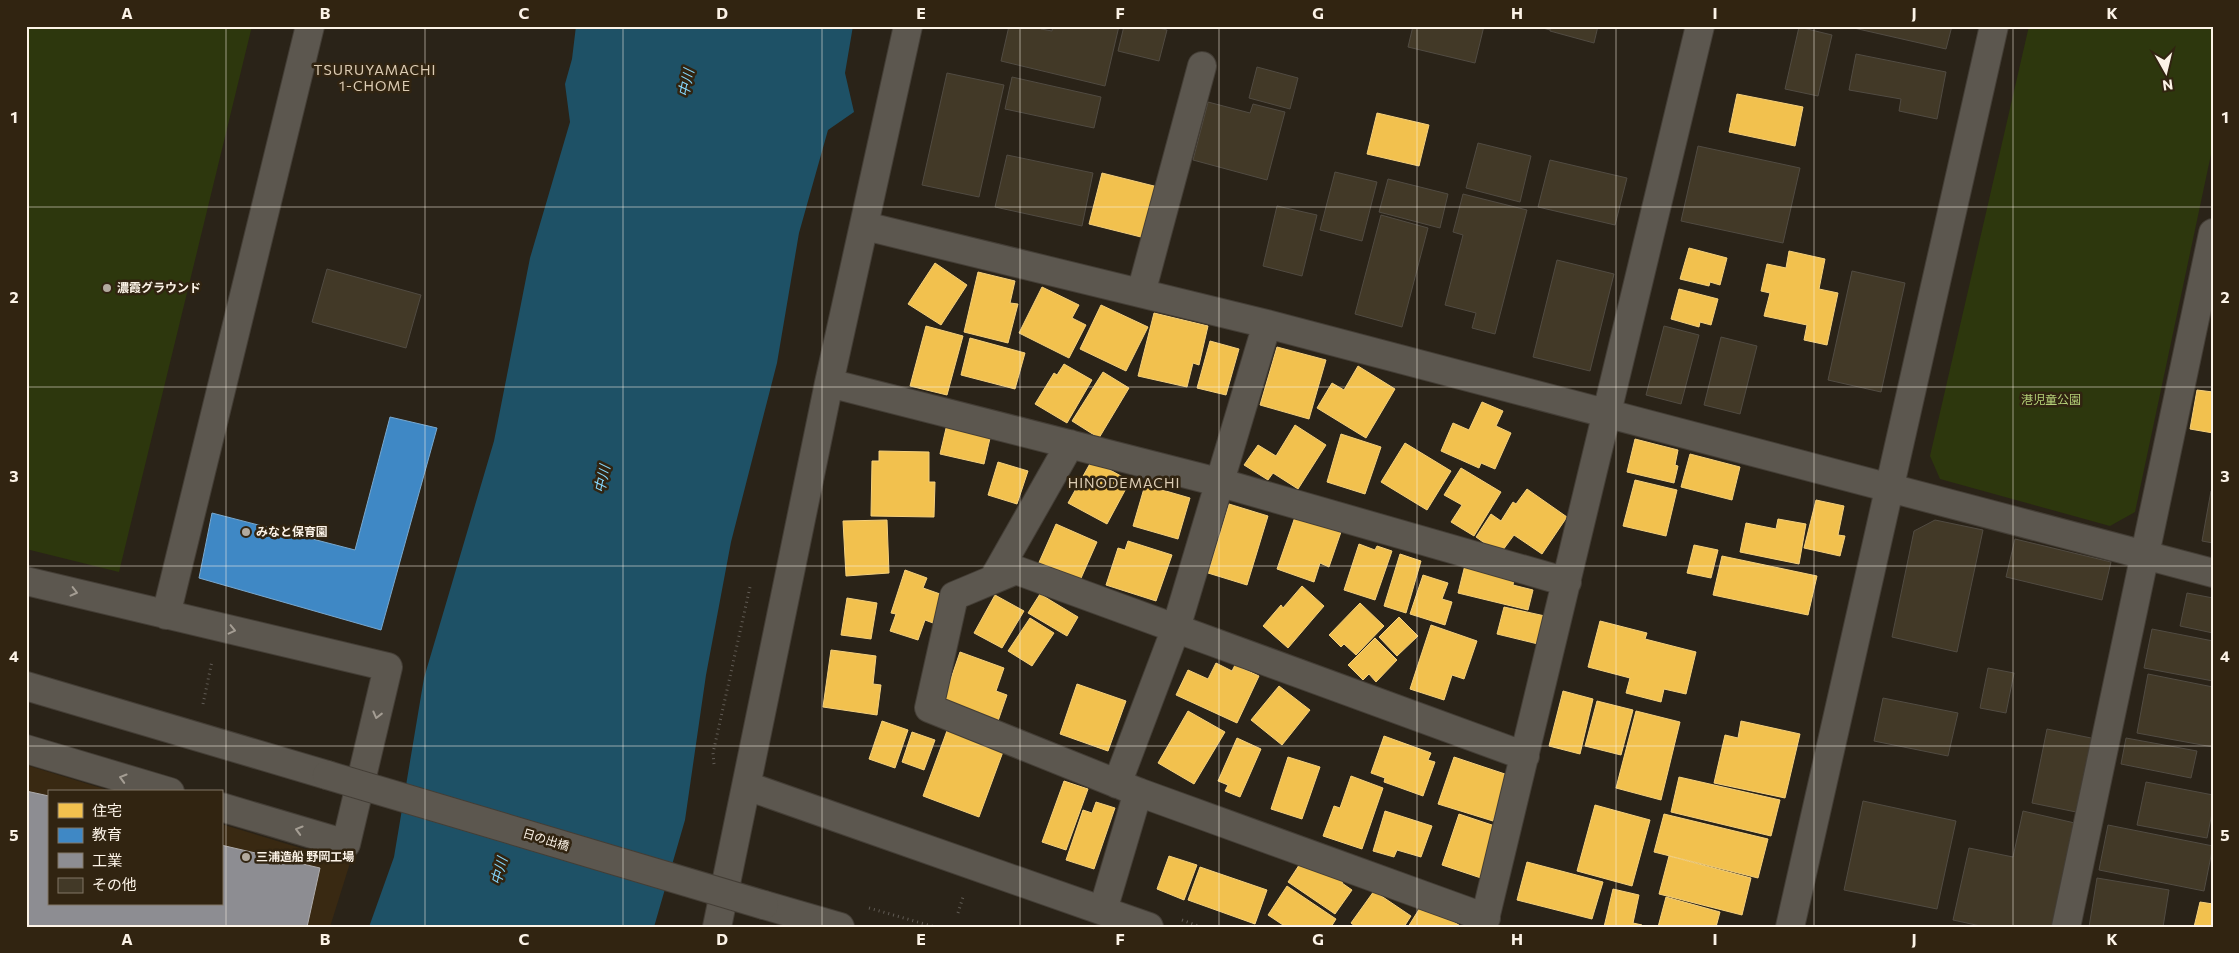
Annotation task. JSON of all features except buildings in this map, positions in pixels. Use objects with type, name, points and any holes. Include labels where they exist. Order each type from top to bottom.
[{"type":"street","points":[[166,615],[310,26]]},
{"type":"street","points":[[717,927],[829,383],[908,26]]},
{"type":"street","points":[[1525,756],[1016,570],[954,596],[928,708],[1128,788],[1484,922],[1525,756],[1567,582],[1700,26]]},
{"type":"street","points":[[1790,927],[1994,26]]},
{"type":"street","points":[[1141,293],[1202,66]]},
{"type":"street","points":[[864,226],[1267,324],[2213,574]]},
{"type":"street","points":[[2066,927],[2213,233]]},
{"type":"street","points":[[1103,910],[1128,788],[1218,482],[1267,324]]},
{"type":"street","points":[[829,383],[1218,482],[1567,582]]},
{"type":"street","points":[[994,578],[1070,444]]},
{"type":"street","points":[[26,581],[388,668],[346,844],[222,807]]},
{"type":"street","name":"日の出橋","points":[[26,686],[840,927]]},
{"type":"street","points":[[26,749],[163,790]]},
{"type":"street","points":[[747,786],[1149,927]]},
{"type":"path","points":[[202,709],[214,656]]},
{"type":"shaded area","name":"三浦造船 野岡工場","points":[[26,765],[107,790],[48,790],[48,906],[222,906],[222,824],[350,863],[330,927],[26,927]]},
{"type":"green space","name":"濃霞グラウンド","points":[[26,26],[252,26],[119,572],[26,549]]},
{"type":"green space","name":"港児童公園","points":[[2029,26],[2213,26],[2213,145],[2135,512],[2110,526],[1940,479],[1930,456]]},
{"type":"water","name":"中川","points":[[576,26],[853,26],[845,73],[854,112],[828,130],[799,233],[777,363],[731,542],[706,675],[685,820],[654,927],[369,927],[394,857],[424,678],[494,441],[530,258],[570,122],[565,84],[572,59]]},
{"type":"place","name":"濃霞グラウンド","points":[[107,288]]},
{"type":"place","name":"みなと保育園","points":[[246,532]]},
{"type":"place","name":"三浦造船 野岡工場","points":[[246,857]]},
{"type":"district","name":"TSURUYAMACHI 1-CHOME","points":[[375,78]]},
{"type":"district","name":"HINODEMACHI","points":[[1124,483]]}]
